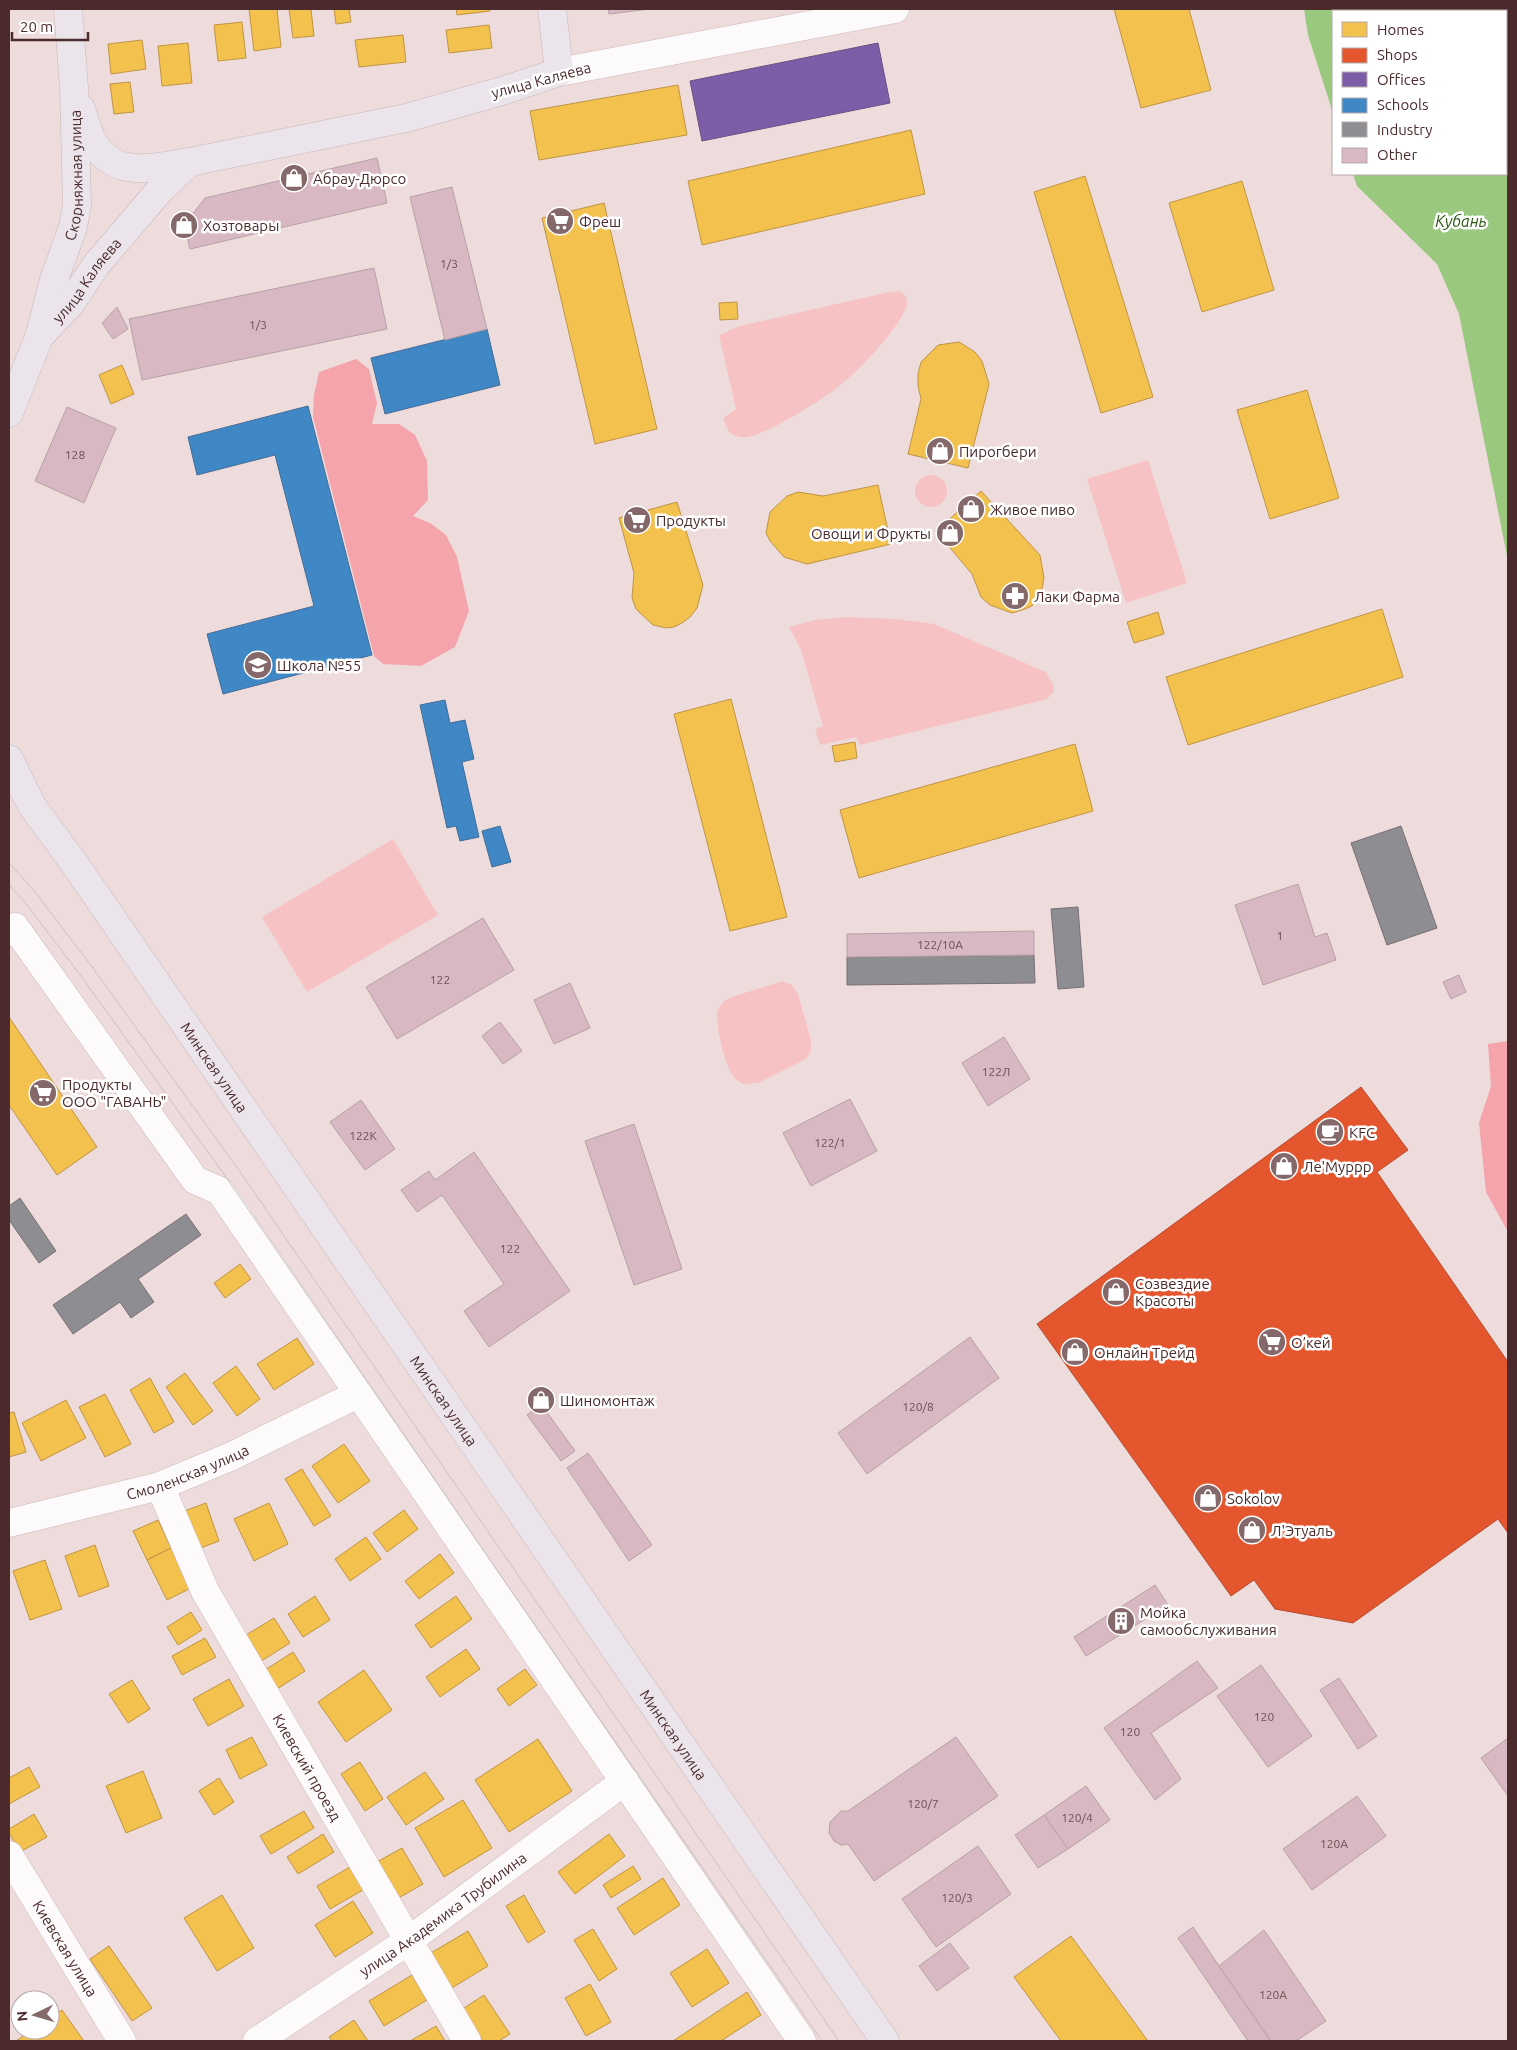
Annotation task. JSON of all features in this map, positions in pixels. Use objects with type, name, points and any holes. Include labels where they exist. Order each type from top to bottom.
[{"type":"main road","name":"Скорняжная улица","points":[[39,337],[54,280],[73,227],[77,205],[74,88],[68,9]]},
{"type":"main road","points":[[552,9],[559,72]]},
{"type":"main road","name":"улица Каляева","points":[[74,88],[91,138],[105,157],[116,165],[139,169],[190,162],[406,118],[502,91],[559,72]]},
{"type":"main road","name":"улица Каляева","points":[[9,414],[39,337],[71,303],[96,265],[160,190],[190,162]]},
{"type":"main road","name":"Минская улица","points":[[9,760],[32,806],[79,870],[885,2041]]},
{"type":"main road","points":[[9,784],[32,806]]},
{"type":"street","name":"улица Каляева","points":[[559,72],[895,9]]},
{"type":"street","points":[[12,929],[194,1180],[220,1191],[802,2041]]},
{"type":"street","name":"Смоленская улица","points":[[9,1523],[160,1486],[232,1456],[358,1394]]},
{"type":"street","name":"Киевский проезд","points":[[160,1486],[205,1591],[467,2041]]},
{"type":"street","name":"улица Академика Трубилина","points":[[257,2041],[408,1941],[625,1781]]},
{"type":"street","name":"Киевская улица","points":[[9,1855],[122,2041]]},
{"type":"shaded area","points":[[899,291],[906,296],[907,303],[900,320],[874,353],[843,383],[804,410],[756,435],[744,437],[729,432],[723,418],[736,409],[719,335],[740,326]]},
{"type":"shaded area","points":[[356,359],[369,369],[377,403],[372,424],[399,424],[415,435],[427,461],[428,500],[413,516],[430,523],[446,535],[457,557],[469,611],[455,647],[421,666],[383,664],[374,656],[313,417],[314,395],[319,372]]},
{"type":"shaded area","points":[[1148,460],[1187,583],[1126,603],[1087,479]]},
{"type":"shaded area","points":[[931,475],[943,479],[947,491],[943,503],[931,507],[919,503],[915,491],[919,479]]},
{"type":"shaded area","points":[[847,617],[895,619],[934,624],[1046,672],[1053,684],[1054,691],[1047,699],[860,745],[856,737],[820,745],[815,729],[823,726],[801,650],[789,627],[815,620]]},
{"type":"shaded area","points":[[393,839],[438,915],[307,992],[262,917]]},
{"type":"shaded area","points":[[782,981],[792,985],[798,994],[811,1040],[811,1051],[806,1059],[758,1083],[743,1084],[736,1079],[727,1064],[719,1034],[718,1010],[724,1002],[732,997]]},
{"type":"shaded area","points":[[1508,1041],[1508,1232],[1486,1192],[1479,1123],[1491,1086],[1488,1044]]},
{"type":"water","name":"Кубань","points":[[1304,9],[1508,9],[1508,561],[1459,314],[1437,264],[1357,186],[1353,175],[1507,175],[1507,10],[1332,10],[1332,110],[1308,35]]},
{"type":"building: Homes","points":[[249,9],[277,9],[281,47],[254,51]]},
{"type":"building: Homes","points":[[289,9],[311,9],[314,36],[293,38]]},
{"type":"building: Homes","points":[[334,9],[349,9],[351,22],[336,24]]},
{"type":"building: Homes","points":[[456,9],[490,9],[490,11],[457,15]]},
{"type":"building: Homes","points":[[1114,9],[1189,9],[1211,90],[1141,108]]},
{"type":"building: Homes","points":[[242,22],[246,58],[218,61],[214,25]]},
{"type":"building: Homes","points":[[489,25],[492,48],[449,53],[446,30]]},
{"type":"building: Homes","points":[[403,35],[406,62],[359,67],[355,40]]},
{"type":"building: Homes","points":[[142,40],[146,69],[111,74],[108,44]]},
{"type":"building: Homes","points":[[188,43],[192,83],[162,86],[158,46]]},
{"type":"building: Homes","points":[[130,82],[134,112],[114,114],[110,84]]},
{"type":"building: Homes","points":[[678,85],[687,135],[539,160],[530,111]]},
{"type":"building: Homes","points":[[911,130],[925,194],[702,245],[688,181]]},
{"type":"building: Homes","points":[[1085,176],[1153,397],[1101,413],[1034,192]]},
{"type":"building: Homes","points":[[1242,181],[1274,290],[1202,312],[1169,203]]},
{"type":"building: Homes","points":[[604,203],[657,429],[595,444],[542,218]]},
{"type":"building: Homes","points":[[737,302],[738,319],[720,320],[719,303]]},
{"type":"building: Homes","points":[[959,342],[975,352],[982,361],[989,384],[968,468],[908,454],[921,399],[918,374],[921,362],[938,345]]},
{"type":"building: Homes","points":[[122,365],[134,394],[111,404],[99,375]]},
{"type":"building: Homes","points":[[1307,390],[1339,498],[1270,519],[1237,410]]},
{"type":"building: Homes","points":[[878,485],[891,544],[807,564],[784,557],[770,541],[766,533],[770,512],[787,496],[798,492],[823,496]]},
{"type":"building: Homes","points":[[981,491],[1040,555],[1044,578],[1042,589],[1032,606],[1025,609],[1012,613],[990,605],[981,597],[972,574],[936,531]]},
{"type":"building: Homes","points":[[677,502],[703,585],[697,608],[690,617],[674,627],[666,628],[653,625],[636,609],[632,598],[634,573],[619,518]]},
{"type":"building: Homes","points":[[1382,609],[1403,677],[1188,745],[1166,677]]},
{"type":"building: Homes","points":[[1158,612],[1164,634],[1134,643],[1127,622]]},
{"type":"building: Homes","points":[[731,699],[787,917],[730,931],[674,714]]},
{"type":"building: Homes","points":[[855,742],[857,758],[835,762],[832,746]]},
{"type":"building: Homes","points":[[1075,744],[1093,811],[859,878],[840,810]]},
{"type":"building: Homes","points":[[9,1017],[97,1147],[57,1175],[9,1105]]},
{"type":"building: Homes","points":[[240,1264],[251,1279],[225,1298],[214,1283]]},
{"type":"building: Homes","points":[[297,1338],[314,1364],[274,1390],[257,1364]]},
{"type":"building: Homes","points":[[236,1366],[260,1399],[237,1416],[213,1383]]},
{"type":"building: Homes","points":[[185,1373],[213,1411],[193,1425],[166,1387]]},
{"type":"building: Homes","points":[[150,1378],[174,1422],[154,1433],[130,1390]]},
{"type":"building: Homes","points":[[105,1394],[131,1444],[105,1457],[79,1407]]},
{"type":"building: Homes","points":[[66,1400],[86,1438],[41,1461],[22,1423]]},
{"type":"building: Homes","points":[[14,1412],[26,1452],[9,1457],[9,1413]]},
{"type":"building: Homes","points":[[344,1444],[370,1481],[338,1503],[312,1466]]},
{"type":"building: Homes","points":[[302,1469],[331,1516],[314,1526],[285,1479]]},
{"type":"building: Homes","points":[[206,1503],[219,1541],[195,1550],[182,1512]]},
{"type":"building: Homes","points":[[269,1503],[288,1544],[254,1561],[234,1519]]},
{"type":"building: Homes","points":[[404,1510],[418,1529],[387,1552],[373,1533]]},
{"type":"building: Homes","points":[[158,1520],[171,1548],[147,1560],[133,1531]]},
{"type":"building: Homes","points":[[366,1537],[381,1559],[350,1581],[335,1559]]},
{"type":"building: Homes","points":[[95,1545],[109,1586],[79,1597],[65,1556]]},
{"type":"building: Homes","points":[[171,1548],[191,1588],[167,1600],[147,1560]]},
{"type":"building: Homes","points":[[440,1554],[454,1573],[419,1599],[405,1581]]},
{"type":"building: Homes","points":[[45,1560],[62,1609],[30,1620],[13,1571]]},
{"type":"building: Homes","points":[[315,1596],[330,1620],[303,1637],[288,1614]]},
{"type":"building: Homes","points":[[456,1596],[472,1619],[431,1648],[415,1625]]},
{"type":"building: Homes","points":[[191,1612],[202,1630],[178,1645],[167,1627]]},
{"type":"building: Homes","points":[[274,1618],[290,1643],[258,1663],[241,1638]]},
{"type":"building: Homes","points":[[205,1638],[216,1657],[182,1675],[172,1656]]},
{"type":"building: Homes","points":[[466,1649],[480,1669],[440,1697],[426,1677]]},
{"type":"building: Homes","points":[[293,1652],[305,1671],[274,1691],[262,1672]]},
{"type":"building: Homes","points":[[525,1669],[537,1685],[509,1706],[497,1689]]},
{"type":"building: Homes","points":[[364,1670],[392,1710],[346,1742],[318,1702]]},
{"type":"building: Homes","points":[[229,1679],[244,1706],[208,1726],[193,1699]]},
{"type":"building: Homes","points":[[132,1680],[150,1709],[128,1723],[109,1694]]},
{"type":"building: Homes","points":[[252,1737],[267,1765],[240,1779],[226,1750]]},
{"type":"building: Homes","points":[[538,1739],[572,1791],[509,1832],[475,1780]]},
{"type":"building: Homes","points":[[360,1762],[383,1799],[365,1811],[341,1774]]},
{"type":"building: Homes","points":[[29,1767],[40,1787],[9,1804],[9,1778]]},
{"type":"building: Homes","points":[[143,1771],[162,1818],[126,1833],[106,1786]]},
{"type":"building: Homes","points":[[425,1772],[444,1799],[406,1825],[387,1797]]},
{"type":"building: Homes","points":[[219,1778],[234,1802],[214,1815],[199,1791]]},
{"type":"building: Homes","points":[[463,1800],[492,1848],[444,1877],[415,1828]]},
{"type":"building: Homes","points":[[304,1811],[314,1828],[271,1854],[260,1836]]},
{"type":"building: Homes","points":[[34,1814],[47,1837],[20,1852],[9,1833],[9,1829]]},
{"type":"building: Homes","points":[[323,1834],[334,1852],[298,1874],[287,1857]]},
{"type":"building: Homes","points":[[609,1834],[625,1856],[575,1894],[558,1872]]},
{"type":"building: Homes","points":[[402,1848],[423,1884],[395,1900],[375,1863]]},
{"type":"building: Homes","points":[[633,1866],[641,1879],[611,1898],[603,1885]]},
{"type":"building: Homes","points":[[350,1867],[363,1890],[330,1909],[317,1886]]},
{"type":"building: Homes","points":[[663,1878],[680,1905],[634,1935],[617,1908]]},
{"type":"building: Homes","points":[[222,1895],[254,1948],[217,1971],[184,1918]]},
{"type":"building: Homes","points":[[524,1895],[545,1932],[528,1943],[506,1906]]},
{"type":"building: Homes","points":[[353,1901],[373,1933],[335,1957],[315,1925]]},
{"type":"building: Homes","points":[[593,1929],[617,1969],[599,1981],[574,1940]]},
{"type":"building: Homes","points":[[468,1931],[488,1966],[445,1992],[424,1957]]},
{"type":"building: Homes","points":[[1071,1936],[1148,2041],[1061,2041],[1014,1977]]},
{"type":"building: Homes","points":[[109,1946],[152,2008],[132,2021],[90,1959]]},
{"type":"building: Homes","points":[[707,1949],[729,1983],[692,2007],[670,1973]]},
{"type":"building: Homes","points":[[412,1975],[427,2000],[384,2026],[369,2001]]},
{"type":"building: Homes","points":[[590,1984],[611,2022],[586,2036],[565,1998]]},
{"type":"building: Homes","points":[[747,1992],[761,2015],[721,2041],[673,2041]]},
{"type":"building: Homes","points":[[484,1995],[510,2034],[499,2041],[482,2041],[461,2010]]},
{"type":"building: Homes","points":[[62,2010],[84,2041],[16,2041],[60,2040],[60,2011]]},
{"type":"building: Homes","points":[[354,2020],[368,2041],[332,2041],[329,2037]]},
{"type":"building: Homes","points":[[436,2026],[445,2041],[410,2041]]},
{"type":"building: Shops","name":"О’кей","points":[[1361,1087],[1408,1150],[1377,1172],[1508,1362],[1508,1533],[1498,1519],[1353,1623],[1275,1609],[1254,1580],[1231,1596],[1037,1324]]},
{"type":"building: Offices","points":[[878,43],[890,103],[702,141],[690,81]]},
{"type":"building: Schools","points":[[487,329],[500,385],[385,414],[371,358]]},
{"type":"building: Schools","points":[[308,406],[372,655],[223,694],[207,634],[314,606],[275,455],[197,475],[188,437]]},
{"type":"building: Schools","points":[[445,700],[450,723],[465,720],[474,759],[462,762],[479,837],[460,841],[456,826],[447,828],[420,705]]},
{"type":"building: Schools","points":[[500,826],[511,862],[492,867],[482,831]]},
{"type":"building: Industry","points":[[1401,826],[1437,928],[1387,945],[1351,843]]},
{"type":"building: Industry","points":[[1078,907],[1084,987],[1058,989],[1051,909]]},
{"type":"building: Industry","points":[[1034,955],[1035,983],[847,985],[847,957]]},
{"type":"building: Industry","points":[[20,1198],[56,1251],[39,1263],[9,1220],[9,1206]]},
{"type":"building: Industry","points":[[186,1214],[201,1235],[138,1279],[154,1302],[131,1318],[120,1302],[73,1334],[53,1305]]},
{"type":"building: Other","points":[[608,9],[650,9],[609,14]]},
{"type":"building: Other","points":[[377,158],[387,203],[190,249],[184,225],[205,198]]},
{"type":"building: Other","points":[[452,187],[487,329],[445,340],[410,197]]},
{"type":"building: Other","points":[[374,268],[387,329],[142,380],[129,319]]},
{"type":"building: Other","points":[[117,307],[128,329],[113,339],[102,323]]},
{"type":"building: Other","points":[[67,407],[116,428],[84,503],[35,481]]},
{"type":"building: Other","points":[[1298,884],[1315,937],[1327,933],[1336,960],[1263,985],[1235,905]]},
{"type":"building: Other","points":[[483,918],[514,970],[397,1039],[366,987]]},
{"type":"building: Other","points":[[1034,931],[1034,955],[847,957],[847,934]]},
{"type":"building: Other","points":[[1459,975],[1466,992],[1451,999],[1443,982]]},
{"type":"building: Other","points":[[570,983],[590,1028],[554,1044],[534,1000]]},
{"type":"building: Other","points":[[500,1022],[522,1051],[503,1064],[482,1036]]},
{"type":"building: Other","points":[[1004,1037],[1030,1079],[988,1106],[962,1063]]},
{"type":"building: Other","points":[[850,1099],[877,1151],[811,1186],[783,1133]]},
{"type":"building: Other","points":[[361,1100],[395,1149],[365,1170],[330,1122]]},
{"type":"building: Other","points":[[634,1124],[682,1269],[634,1285],[585,1141]]},
{"type":"building: Other","points":[[474,1152],[570,1291],[489,1347],[464,1311],[504,1284],[442,1195],[417,1212],[401,1190],[429,1171],[435,1180]]},
{"type":"building: Other","points":[[970,1337],[999,1378],[867,1474],[838,1433]]},
{"type":"building: Other","points":[[541,1404],[575,1451],[561,1461],[527,1415]]},
{"type":"building: Other","points":[[588,1453],[652,1545],[629,1561],[567,1468]]},
{"type":"building: Other","name":"Мойка самообслуживания","points":[[1155,1585],[1168,1605],[1086,1656],[1074,1637]]},
{"type":"building: Other","points":[[1197,1661],[1218,1688],[1151,1733],[1181,1779],[1155,1800],[1104,1728]]},
{"type":"building: Other","points":[[1261,1665],[1312,1736],[1268,1767],[1217,1696]]},
{"type":"building: Other","points":[[1339,1678],[1377,1736],[1358,1749],[1320,1690]]},
{"type":"building: Other","points":[[956,1737],[998,1796],[874,1881],[848,1844],[841,1845],[834,1841],[829,1833],[830,1822],[841,1811],[848,1811]]},
{"type":"building: Other","points":[[1508,1738],[1508,1796],[1481,1758]]},
{"type":"building: Other","points":[[1086,1786],[1110,1820],[1068,1849],[1044,1815]]},
{"type":"building: Other","points":[[1357,1796],[1386,1836],[1312,1890],[1283,1849]]},
{"type":"building: Other","points":[[1044,1815],[1068,1849],[1038,1868],[1015,1835]]},
{"type":"building: Other","points":[[978,1846],[1011,1894],[936,1947],[902,1899]]},
{"type":"building: Other","points":[[1193,1927],[1271,2041],[1248,2041],[1178,1938]]},
{"type":"building: Other","points":[[1264,1930],[1326,2021],[1296,2041],[1271,2041],[1219,1966]]},
{"type":"building: Other","points":[[950,1943],[969,1968],[937,1991],[919,1966]]},
{"type":"tram line","points":[[9,863],[35,892],[90,964],[236,1166],[839,2041]]},
{"type":"tram line","points":[[9,885],[24,901],[78,972],[223,1173],[822,2041]]},
{"type":"place","name":"Абрау-Дюрсо","points":[[294,178]]},
{"type":"place","name":"Фреш","points":[[560,221]]},
{"type":"place","name":"Хозтовары","points":[[184,225]]},
{"type":"place","name":"Пирогбери","points":[[940,451]]},
{"type":"place","name":"Живое пиво","points":[[971,509]]},
{"type":"place","name":"Продукты","points":[[637,520]]},
{"type":"place","name":"Овощи и Фрукты","points":[[950,533]]},
{"type":"place","name":"Лаки Фарма","points":[[1015,596]]},
{"type":"place","name":"Школа №55","points":[[258,665]]},
{"type":"place","name":"Продукты ООО \"ГАВАНЬ\"","points":[[43,1093]]},
{"type":"place","name":"KFC","points":[[1330,1132]]},
{"type":"place","name":"Ле'Муррр","points":[[1284,1166]]},
{"type":"place","name":"Созвездие Красоты","points":[[1116,1292]]},
{"type":"place","name":"О’кей","points":[[1272,1342]]},
{"type":"place","name":"Онлайн Трейд","points":[[1075,1352]]},
{"type":"place","name":"Шиномонтаж","points":[[541,1400]]},
{"type":"place","name":"Sokolov","points":[[1208,1498]]},
{"type":"place","name":"Л'Этуаль","points":[[1252,1530]]},
{"type":"place","name":"Мойка самообслуживания","points":[[1121,1621]]}]
